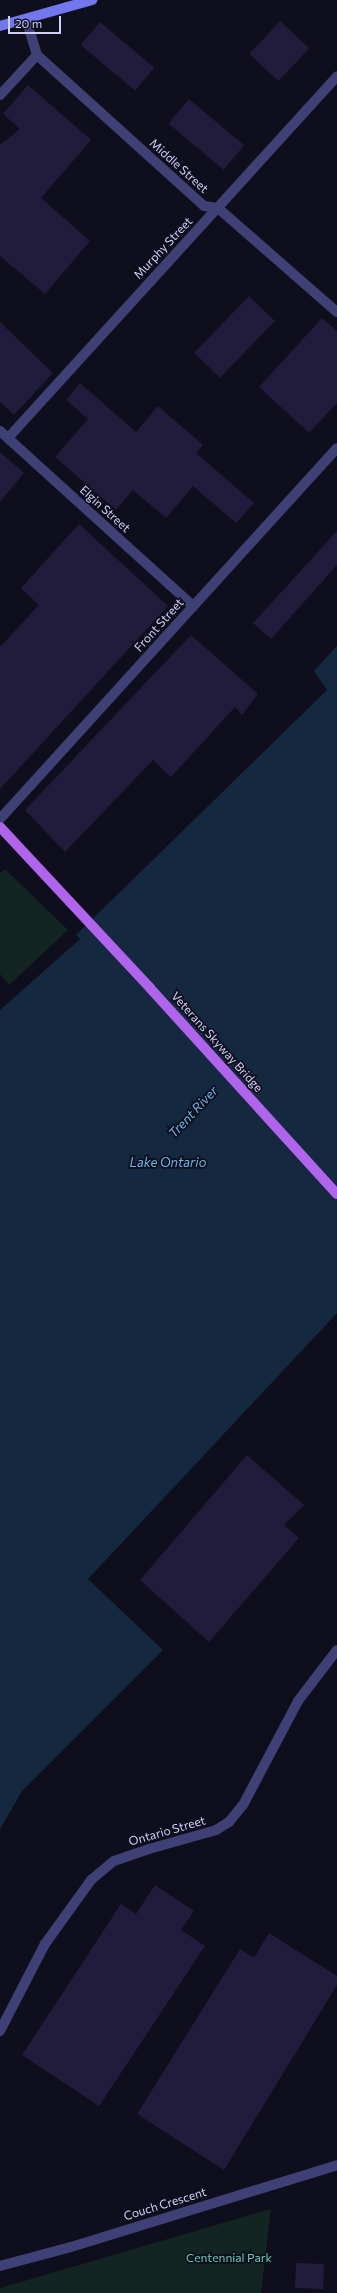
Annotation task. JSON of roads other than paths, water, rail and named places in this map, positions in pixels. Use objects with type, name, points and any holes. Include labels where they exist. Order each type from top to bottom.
[{"type":"main road","points":[[0,26],[92,0]]},
{"type":"main road","name":"Veterans Skyway Bridge","points":[[0,827],[337,1194]]},
{"type":"street","points":[[0,95],[36,55],[26,19]]},
{"type":"street","name":"Middle Street","points":[[36,55],[204,206],[218,208],[337,312]]},
{"type":"street","name":"Murphy Street","points":[[8,438],[139,292],[218,208],[337,76]]},
{"type":"street","name":"Elgin Street","points":[[0,431],[193,606]]},
{"type":"street","name":"Front Street","points":[[0,820],[337,448]]},
{"type":"street","name":"Ontario Street","points":[[0,2031],[45,1944],[91,1880],[114,1861],[149,1848],[216,1830],[229,1822],[243,1805],[298,1701],[337,1650]]},
{"type":"street","name":"Couch Crescent","points":[[0,2266],[71,2247],[337,2164]]},
{"type":"water","name":"Lake Ontario","points":[[337,646],[337,1313],[88,1579],[163,1650],[22,1791],[0,1829],[0,1010],[80,939],[76,935],[327,690],[314,671]]},
{"type":"water label","name":"Trent River","points":[[193,1112]]},
{"type":"park label","name":"Centennial Park","points":[[229,2258]]}]
